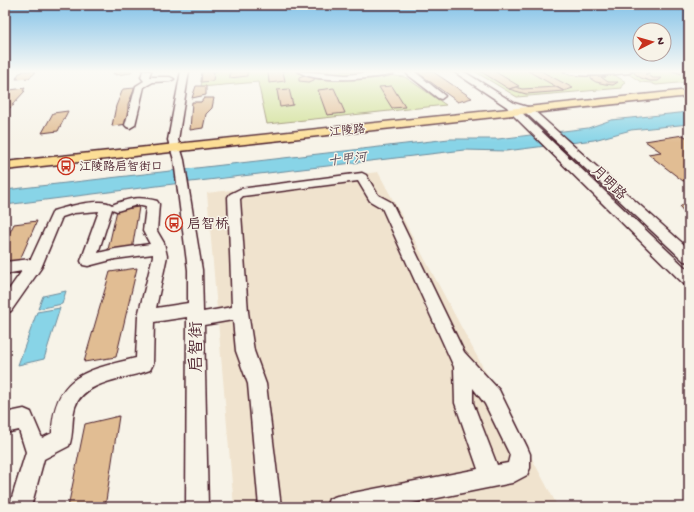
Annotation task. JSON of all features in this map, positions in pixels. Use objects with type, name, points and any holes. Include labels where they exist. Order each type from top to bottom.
[{"type":"main road","name":"江陵路","points":[[5,166],[176,150],[621,95]]},
{"type":"main road","name":"江陵路","points":[[513,109],[528,110],[671,95]]},
{"type":"main road","name":"江陵路","points":[[5,158],[176,150]]},
{"type":"street","points":[[130,125],[138,95]]},
{"type":"street","points":[[176,150],[182,95]]},
{"type":"street","name":"月明路","points":[[492,95],[513,109],[689,280]]},
{"type":"street","name":"月明路","points":[[528,110],[689,257]]},
{"type":"street","name":"启智街","points":[[176,150],[195,270],[197,507]]},
{"type":"street","points":[[270,507],[257,384],[244,351],[240,312],[234,197],[236,194],[362,177],[374,198],[388,205],[458,358],[492,397],[520,454],[520,468],[512,473],[395,502],[337,507]]},
{"type":"street","points":[[36,452],[62,439],[65,407],[72,392],[87,380],[144,364],[146,316],[160,256],[157,243],[150,231],[153,204],[138,201],[117,207]]},
{"type":"street","points":[[5,306],[14,296],[25,277],[36,264],[57,214],[74,209],[107,206],[88,262],[115,254],[158,248]]},
{"type":"street","points":[[5,268],[36,264]]},
{"type":"street","points":[[146,316],[240,312]]},
{"type":"street","points":[[463,364],[464,403],[491,477]]},
{"type":"street","points":[[5,423],[24,419],[36,452],[20,507]]},
{"type":"shaded area","points":[[378,172],[558,507],[234,507],[207,193]]},
{"type":"green space","points":[[261,95],[431,95],[446,105],[267,124]]},
{"type":"green space","points":[[514,95],[542,95],[517,97]]},
{"type":"water","name":"十甲河","points":[[689,112],[689,124],[631,130],[594,140],[506,151],[464,150],[5,205],[5,190],[449,139],[498,139],[588,128],[611,120]]},
{"type":"water","points":[[66,291],[62,304],[38,309],[43,296]]},
{"type":"water","points":[[60,308],[44,359],[18,365],[37,312]]},
{"type":"building","points":[[21,95],[12,105],[14,105],[5,111],[5,98],[8,96],[5,96]]},
{"type":"building","points":[[121,95],[132,95],[128,104],[128,124],[112,126],[116,106]]},
{"type":"building","points":[[193,95],[206,95],[206,95],[192,98]]},
{"type":"building","points":[[278,95],[290,95],[293,105],[280,107]]},
{"type":"building","points":[[320,95],[337,95],[345,113],[327,115]]},
{"type":"building","points":[[384,95],[398,95],[405,107],[392,108]]},
{"type":"building","points":[[448,95],[467,95],[472,98],[458,102]]},
{"type":"building","points":[[204,98],[214,98],[212,108],[206,114],[203,128],[190,130],[192,102],[201,102]]},
{"type":"building","points":[[68,111],[58,131],[42,133],[53,113]]},
{"type":"building","points":[[683,135],[689,139],[689,180],[683,181],[648,154],[661,152],[645,141]]},
{"type":"building","points":[[686,202],[689,202],[689,218],[680,207]]},
{"type":"building","points":[[139,207],[132,250],[107,254],[117,210]]},
{"type":"building","points":[[37,221],[18,264],[5,266],[5,242],[14,224]]},
{"type":"building","points":[[137,268],[116,357],[84,362],[110,272]]},
{"type":"building","points":[[119,416],[105,507],[68,507],[85,424]]},
{"type":"place","name":"江陵路启智街口","points":[[66,166]]},
{"type":"place","name":"启智桥","points":[[174,223]]}]
